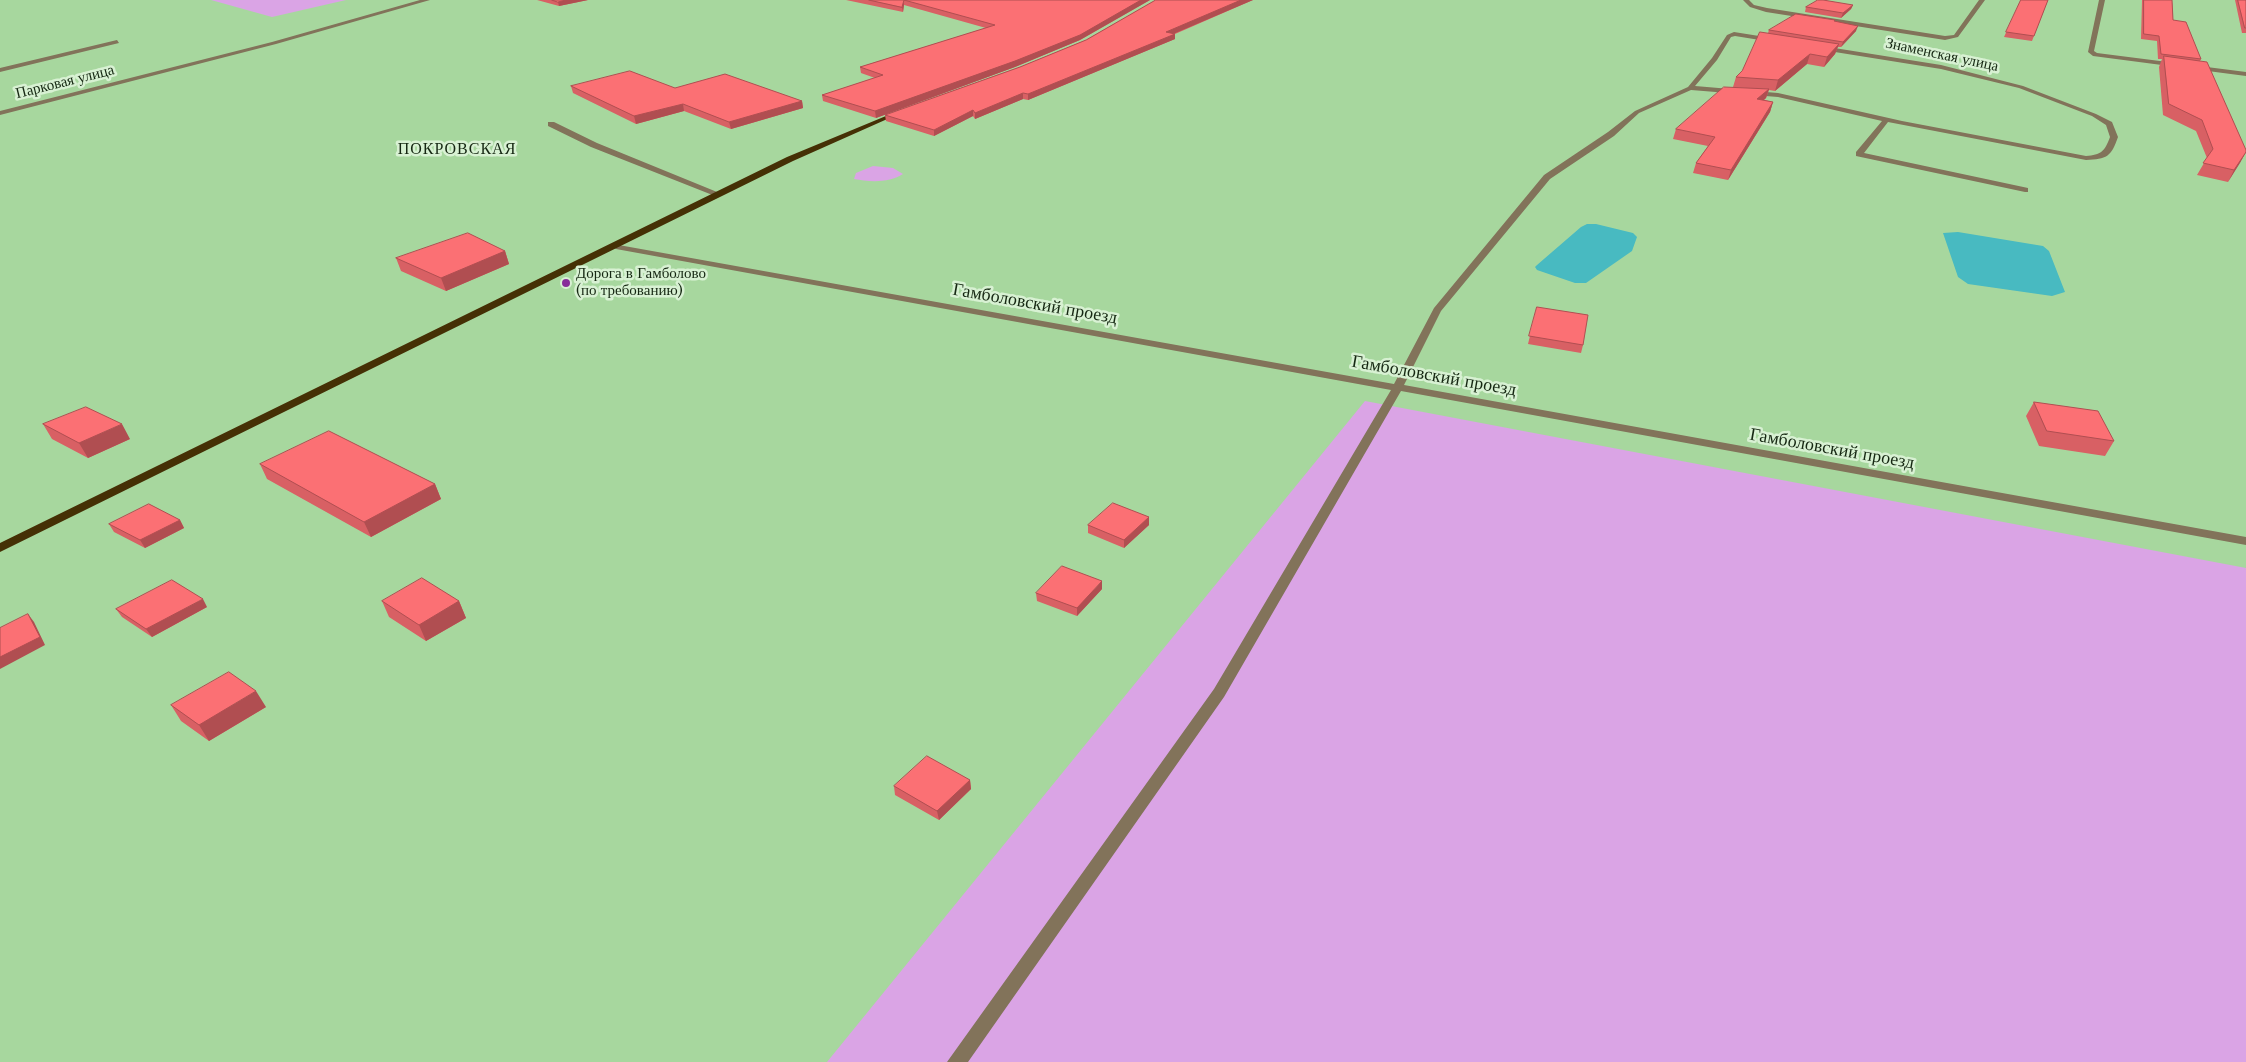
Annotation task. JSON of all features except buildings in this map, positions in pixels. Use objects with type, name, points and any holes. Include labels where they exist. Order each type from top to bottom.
[{"type":"main road","points":[[0,548],[790,159],[911,108]]},
{"type":"street","name":"Парковая улица","points":[[0,113],[274,43],[427,0]]},
{"type":"street","points":[[1746,0],[1752,6],[1766,10],[1945,38],[1956,36],[1982,0]]},
{"type":"street","points":[[2102,0],[2091,52],[2095,56],[2246,74]]},
{"type":"street","name":"Знаменская улица","points":[[1743,34],[1932,65],[2021,87],[2094,115],[2109,124],[2114,137],[2109,151],[2100,157],[2086,158],[1778,96],[1690,88],[1715,59],[1729,36],[1743,34]]},
{"type":"street","points":[[0,70],[117,42]]},
{"type":"street","points":[[957,1062],[1219,693],[1398,387],[1437,310],[1547,177],[1611,134],[1637,112],[1690,88]]},
{"type":"street","points":[[1887,119],[1858,154],[2025,190]]},
{"type":"street","points":[[551,124],[594,146],[718,194]]},
{"type":"street","name":"Гамболовский проезд","points":[[616,246],[2246,542]]},
{"type":"shaded area","points":[[211,0],[346,0],[272,17]]},
{"type":"shaded area","points":[[873,166],[893,168],[903,174],[892,179],[879,181],[854,179],[856,173]]},
{"type":"shaded area","points":[[1365,401],[2246,568],[2246,1062],[827,1062]]},
{"type":"water","points":[[1587,224],[1596,224],[1633,233],[1637,237],[1632,251],[1586,283],[1575,283],[1537,270],[1535,267],[1537,265]]},
{"type":"water","points":[[1958,232],[2043,246],[2049,251],[2065,292],[2052,296],[1968,284],[1958,277],[1943,233]]},
{"type":"place","name":"Дорога в Гамболово (по требованию)","points":[[566,283]]},
{"type":"district","name":"ПОКРОВСКАЯ","points":[[457,149]]}]
